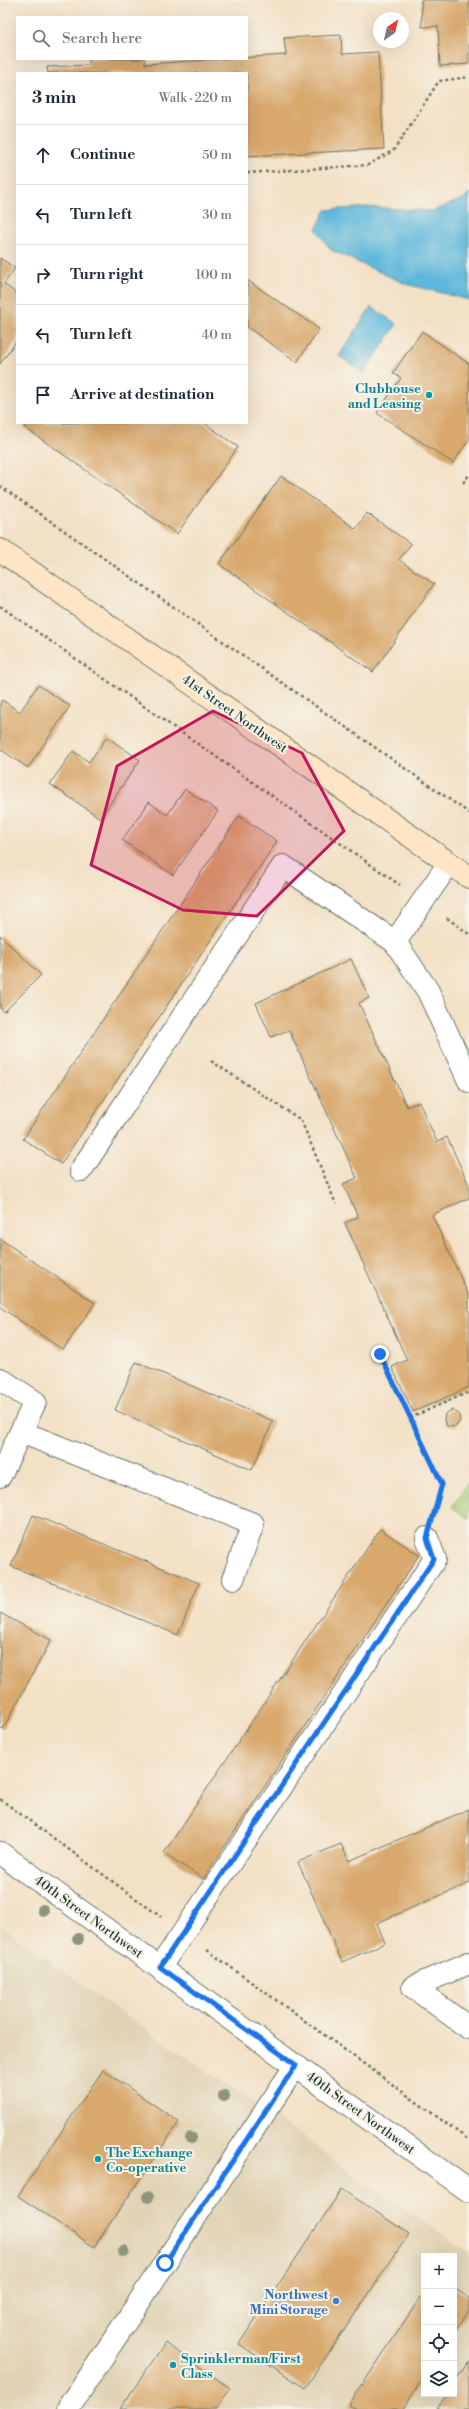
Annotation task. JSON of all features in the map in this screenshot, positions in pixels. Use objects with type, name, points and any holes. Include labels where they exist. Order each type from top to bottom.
[{"type":"main road","name":"41st Street Northwest","points":[[0,550],[469,877]]},
{"type":"street","points":[[395,942],[424,902],[449,863]]},
{"type":"street","points":[[81,1170],[283,866],[395,942],[428,991],[469,1082]]},
{"type":"street","points":[[0,1379],[35,1402],[0,1476]]},
{"type":"street","points":[[21,1432],[253,1524],[233,1579]]},
{"type":"street","points":[[160,1967],[434,1559],[427,1538]]},
{"type":"street","name":"40th Street Northwest","points":[[0,1853],[469,2190]]},
{"type":"street","points":[[469,1963],[413,1987],[469,2028]]},
{"type":"street","points":[[68,2409],[296,2065]]},
{"type":"path","points":[[248,173],[368,165],[394,150],[439,81],[469,76]]},
{"type":"path","points":[[463,483],[469,475]]},
{"type":"path","points":[[0,486],[469,813]]},
{"type":"path","points":[[0,606],[424,902]]},
{"type":"path","points":[[211,1061],[301,1120],[336,1204]]},
{"type":"path","points":[[380,1354],[442,1484],[427,1538]]},
{"type":"path","points":[[410,1418],[469,1392]]},
{"type":"path","points":[[0,1799],[469,2140]]},
{"type":"highlighted area","points":[[213,711],[302,753],[344,831],[257,916],[183,910],[91,865],[117,766]]},
{"type":"shaded area","points":[[0,1925],[109,2004],[308,2140],[339,2165],[469,2252],[469,2409],[0,2409]]},
{"type":"green space","points":[[469,1481],[469,1519],[452,1507]]},
{"type":"water","points":[[469,193],[469,300],[406,284],[331,250],[316,229],[326,210],[368,207],[433,211],[463,199]]},
{"type":"water","points":[[371,307],[397,324],[364,373],[339,356]]},
{"type":"building","points":[[421,0],[469,0],[469,64],[440,66],[438,26],[422,27]]},
{"type":"building","points":[[341,35],[342,54],[378,52],[384,149],[248,156],[248,72],[48,72],[47,67],[89,65],[89,60],[145,60],[145,64],[208,60],[248,60],[248,57],[286,55],[284,38]]},
{"type":"building","points":[[0,258],[15,268],[4,284],[16,293],[16,341],[0,364]]},
{"type":"building","points":[[248,281],[319,329],[297,362],[248,328]]},
{"type":"building","name":"Clubhouse and Leasing","points":[[422,331],[469,364],[469,440],[453,463],[377,413],[401,378],[393,373]]},
{"type":"building","points":[[26,424],[205,424],[238,447],[177,534],[24,427]]},
{"type":"building","points":[[281,476],[356,529],[367,513],[411,544],[399,560],[434,584],[373,672],[219,564]]},
{"type":"building","points":[[38,685],[70,706],[28,768],[0,749],[0,703],[2,700],[20,712]]},
{"type":"building","points":[[107,737],[140,760],[100,818],[50,784],[73,751],[89,762]]},
{"type":"building","points":[[185,789],[218,811],[173,875],[122,840],[149,802],[167,815]]},
{"type":"building","points":[[239,816],[277,841],[61,1164],[23,1139]]},
{"type":"building","points":[[0,935],[41,975],[4,1012],[0,1007]]},
{"type":"building","points":[[351,959],[369,998],[359,1003],[407,1107],[419,1102],[437,1142],[447,1137],[469,1185],[469,1198],[432,1215],[469,1296],[469,1387],[413,1412],[392,1367],[407,1360],[345,1223],[358,1217],[343,1184],[357,1178],[289,1030],[271,1037],[256,1003]]},
{"type":"building","points":[[0,1239],[95,1303],[63,1350],[0,1307]]},
{"type":"building","points":[[136,1362],[273,1421],[252,1470],[115,1410]]},
{"type":"building","points":[[452,1410],[459,1414],[460,1421],[455,1427],[447,1426],[444,1420],[445,1414]]},
{"type":"building","points":[[33,1515],[199,1583],[178,1635],[11,1566]]},
{"type":"building","points":[[380,1529],[419,1555],[203,1879],[164,1853]]},
{"type":"building","points":[[0,1613],[51,1640],[3,1729],[0,1727]]},
{"type":"building","points":[[469,1809],[469,1883],[377,1923],[385,1943],[342,1962],[298,1862],[341,1844],[349,1861]]},
{"type":"building","name":"The Exchange Co-operative","points":[[103,2070],[179,2122],[94,2247],[18,2196]]},
{"type":"building","points":[[342,2189],[409,2234],[305,2388],[239,2344]]},
{"type":"building","points":[[457,2290],[469,2298],[469,2310],[457,2328]]},
{"type":"building","points":[[421,2297],[421,2382],[403,2409],[355,2409],[349,2405]]},
{"type":"building","name":"Sprinklerman/First Class","points":[[165,2343],[230,2388],[216,2409],[120,2409]]},
{"type":"building","points":[[469,2361],[469,2409],[437,2409],[445,2397],[457,2397],[457,2379]]},
{"type":"place","name":"Clubhouse and Leasing","points":[[429,395]]},
{"type":"place","name":"The Exchange Co-operative","points":[[98,2159]]},
{"type":"place","name":"Northwest Mini Storage","points":[[336,2301]]},
{"type":"place","name":"Sprinklerman/First Class","points":[[173,2365]]},
{"type":"route","points":[[165,2263],[296,2065],[160,1967],[434,1559],[427,1538],[442,1484],[380,1354]]}]
